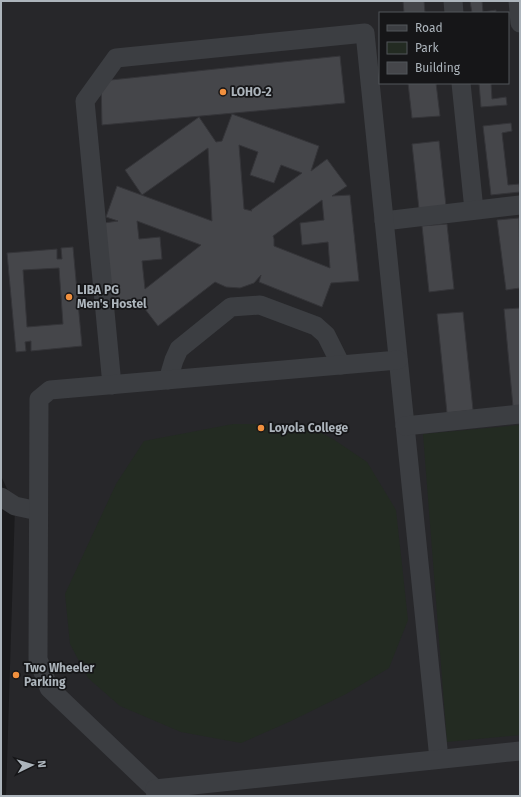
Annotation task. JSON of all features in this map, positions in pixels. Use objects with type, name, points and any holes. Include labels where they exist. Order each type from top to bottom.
[{"type":"street","points":[[453,1],[454,12]]},
{"type":"street","points":[[518,1],[520,23]]},
{"type":"street","points":[[112,385],[85,101],[116,58],[365,33],[439,759]]},
{"type":"street","points":[[461,84],[474,210]]},
{"type":"street","points":[[384,222],[520,205]]},
{"type":"street","points":[[168,380],[179,348],[231,307],[260,305],[316,326],[326,335],[341,364]]},
{"type":"street","points":[[398,360],[50,390],[39,399],[38,659],[49,688],[155,792],[520,751]]},
{"type":"street","points":[[405,426],[520,414]]},
{"type":"street","points":[[1,497],[15,506],[38,511]]},
{"type":"shaded area","name":"Loyola College","points":[[1,1],[520,1],[520,796],[6,796],[15,506],[2,478]]},
{"type":"green space","points":[[233,424],[304,424],[333,439],[367,462],[396,510],[408,620],[389,668],[346,694],[291,721],[241,743],[181,732],[120,706],[88,678],[70,644],[65,594],[116,484],[144,441]]},
{"type":"green space","points":[[520,425],[520,735],[447,742],[423,434]]},
{"type":"building","points":[[403,1],[424,1],[425,12],[404,12]]},
{"type":"building","points":[[470,1],[482,1],[483,12],[472,12]]},
{"type":"building","points":[[496,10],[496,12],[483,12]]},
{"type":"building","name":"LOHO-2","points":[[340,56],[345,103],[102,125],[101,81]]},
{"type":"building","points":[[408,84],[436,84],[440,116],[412,118]]},
{"type":"building","points":[[479,84],[491,84],[492,99],[506,97],[507,105],[481,107]]},
{"type":"building","points":[[232,114],[319,146],[311,171],[327,159],[347,186],[332,196],[350,195],[359,281],[331,283],[322,307],[259,282],[261,275],[254,283],[240,288],[226,287],[215,282],[158,326],[138,300],[113,303],[104,223],[118,221],[106,217],[117,186],[212,221],[208,148],[142,195],[125,170],[199,117],[216,142],[222,141]],"holes":[[[239,145],[258,152],[250,175],[274,183],[281,165],[302,173],[251,210],[252,211],[244,209]],[[322,200],[324,220],[300,223],[302,245],[328,242],[330,268],[274,246],[273,236]],[[137,221],[201,245],[145,289],[142,261],[162,259],[160,237],[139,239]]]},
{"type":"building","points":[[511,123],[512,131],[502,133],[508,185],[519,184],[520,192],[491,195],[483,126]]},
{"type":"building","points":[[439,141],[446,206],[419,209],[412,144]]},
{"type":"building","points":[[519,218],[520,288],[506,290],[497,220]]},
{"type":"building","points":[[447,224],[454,289],[429,292],[422,226]]},
{"type":"building","name":"LIBA PG Men's Hostel","points":[[73,247],[82,346],[31,351],[31,341],[25,342],[26,351],[16,352],[7,253],[57,249],[57,259],[62,259],[61,248]],"holes":[[[59,268],[63,324],[27,327],[23,270]]]},
{"type":"building","points":[[520,308],[520,406],[513,407],[504,309]]},
{"type":"building","points":[[463,312],[473,410],[447,413],[437,314]]},
{"type":"place","name":"LOHO-2","points":[[223,92]]},
{"type":"place","name":"LIBA PG Men's Hostel","points":[[69,297]]},
{"type":"place","name":"Loyola College","points":[[261,428]]},
{"type":"place","name":"Two Wheeler Parking","points":[[16,675]]}]
